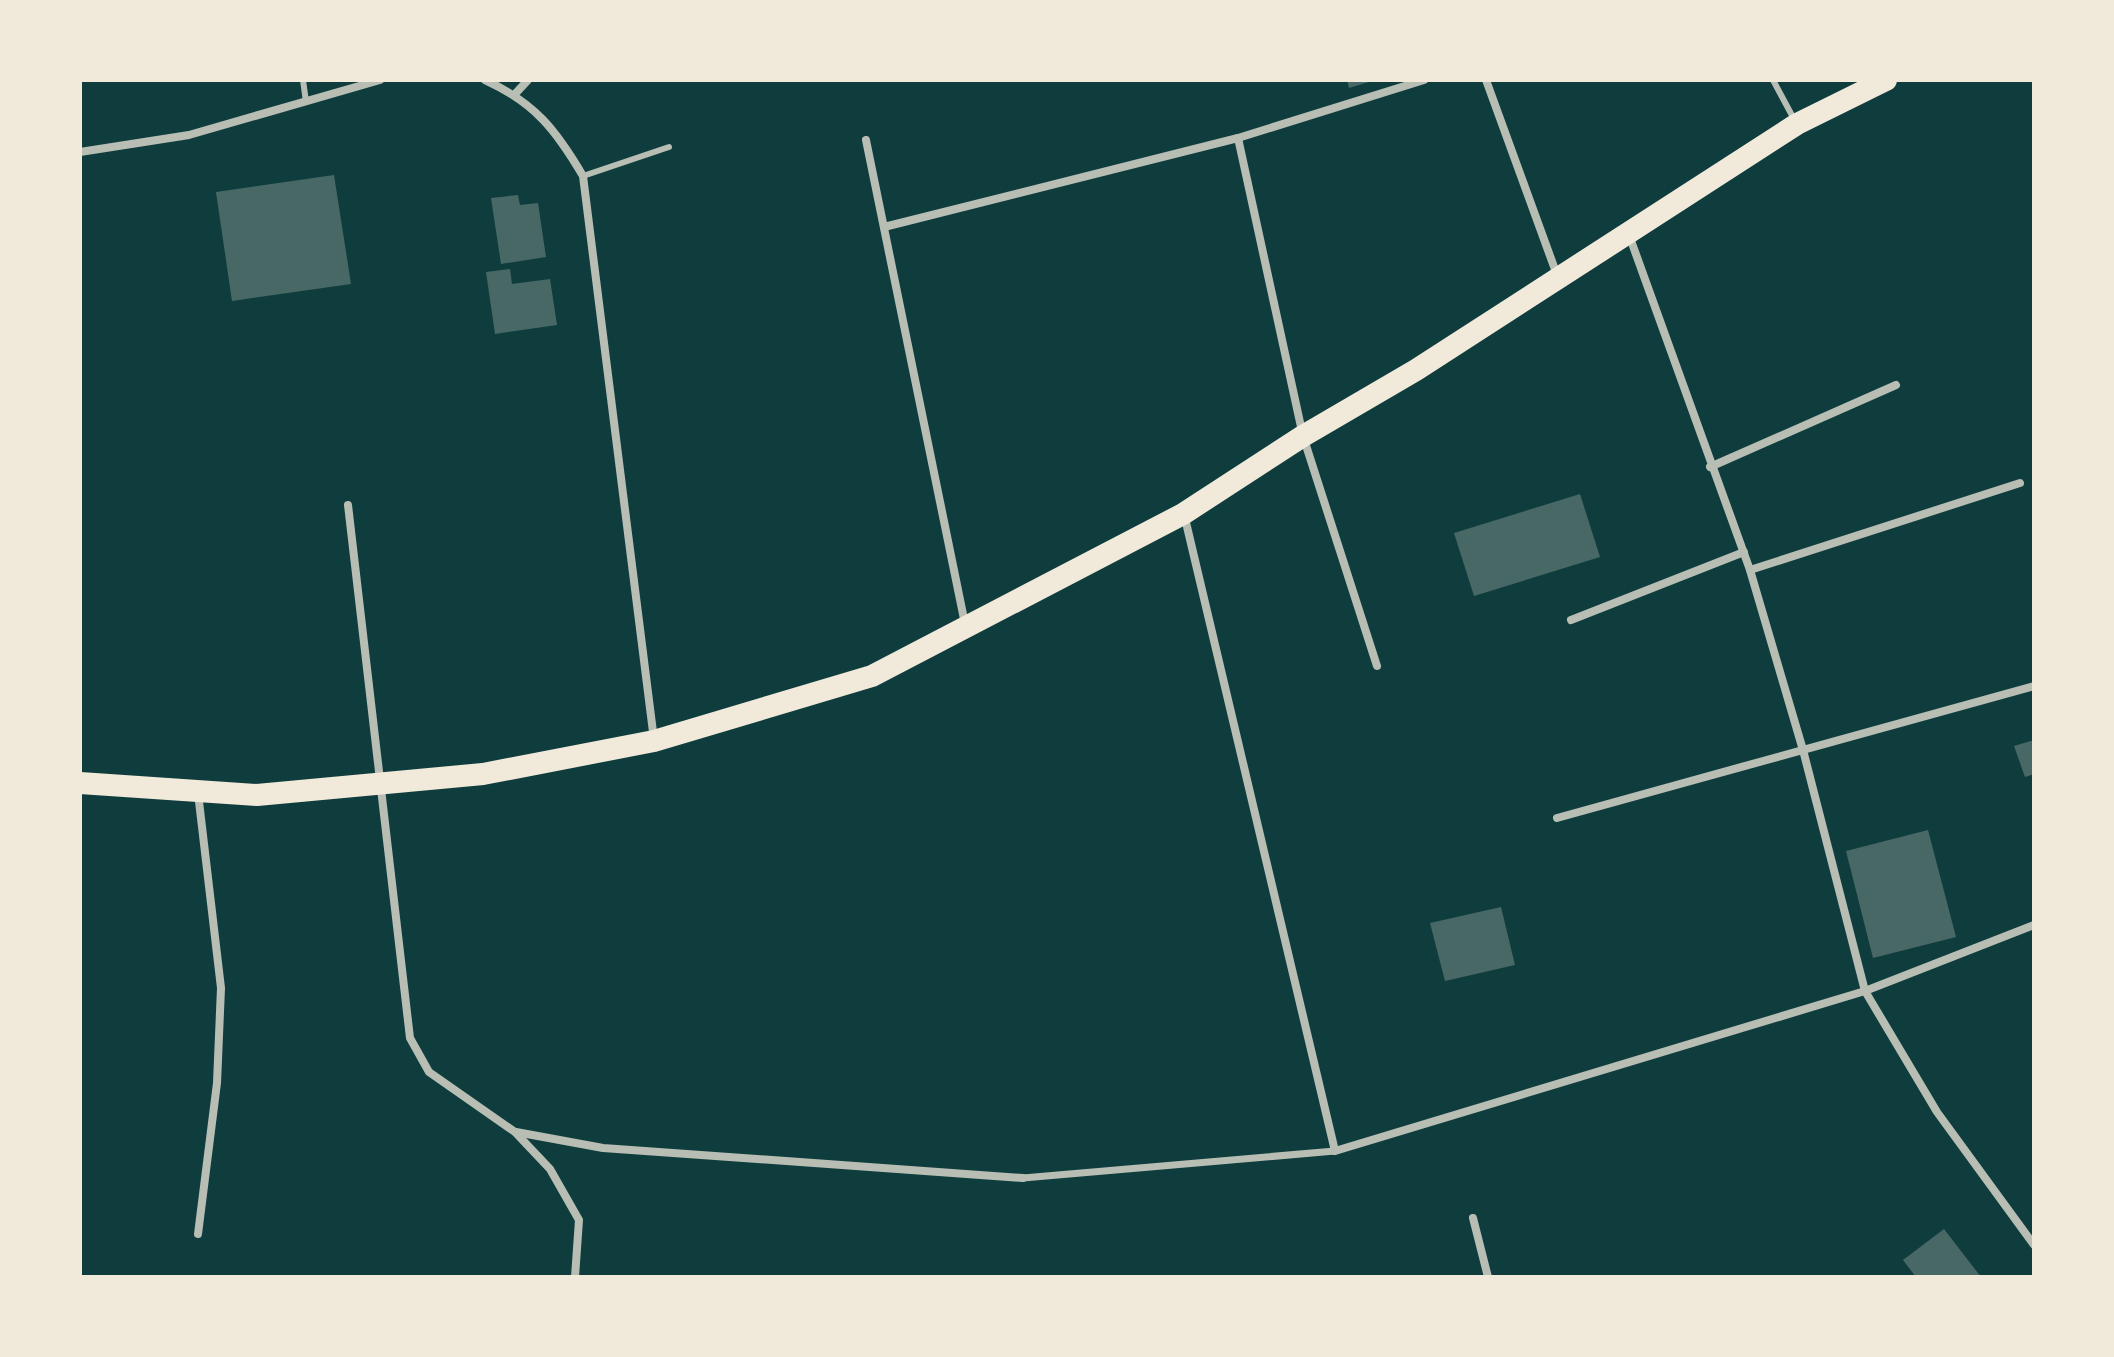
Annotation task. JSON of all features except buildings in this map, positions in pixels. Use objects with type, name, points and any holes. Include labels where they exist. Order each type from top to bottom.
[{"type":"highway","points":[[80,783],[257,795],[483,774],[654,741],[860,681],[1183,514],[1303,436],[1416,370],[1558,276],[1629,235],[1797,124],[1886,80]]},
{"type":"street","points":[[80,152],[189,135],[380,80]]},
{"type":"street","points":[[485,80],[515,94],[556,130],[583,176],[654,741]]},
{"type":"street","points":[[515,94],[528,80]]},
{"type":"street","points":[[884,227],[1238,138],[1424,80]]},
{"type":"street","points":[[1486,80],[1558,276]]},
{"type":"street","points":[[1238,138],[1303,436],[1377,666]]},
{"type":"street","points":[[866,140],[965,625]]},
{"type":"street","points":[[1629,235],[1710,467],[1750,570],[1803,750],[1865,991],[1937,1112],[2034,1245]]},
{"type":"street","points":[[1710,467],[1896,385]]},
{"type":"street","points":[[1750,570],[2020,483]]},
{"type":"street","points":[[348,505],[410,1038],[429,1072],[515,1132],[550,1169],[579,1220],[575,1277]]},
{"type":"street","points":[[1183,514],[1335,1151]]},
{"type":"street","points":[[1571,620],[1744,552]]},
{"type":"street","points":[[1557,818],[2034,686]]},
{"type":"street","points":[[198,792],[221,988],[217,1083],[198,1234]]},
{"type":"street","points":[[515,1132],[603,1148],[1023,1178],[1335,1151],[1865,991],[2034,925]]},
{"type":"street","points":[[1473,1218],[1488,1277]]},
{"type":"lane","points":[[303,80],[306,102]]},
{"type":"lane","points":[[1773,80],[1797,124]]},
{"type":"lane","points":[[583,176],[669,147]]}]
